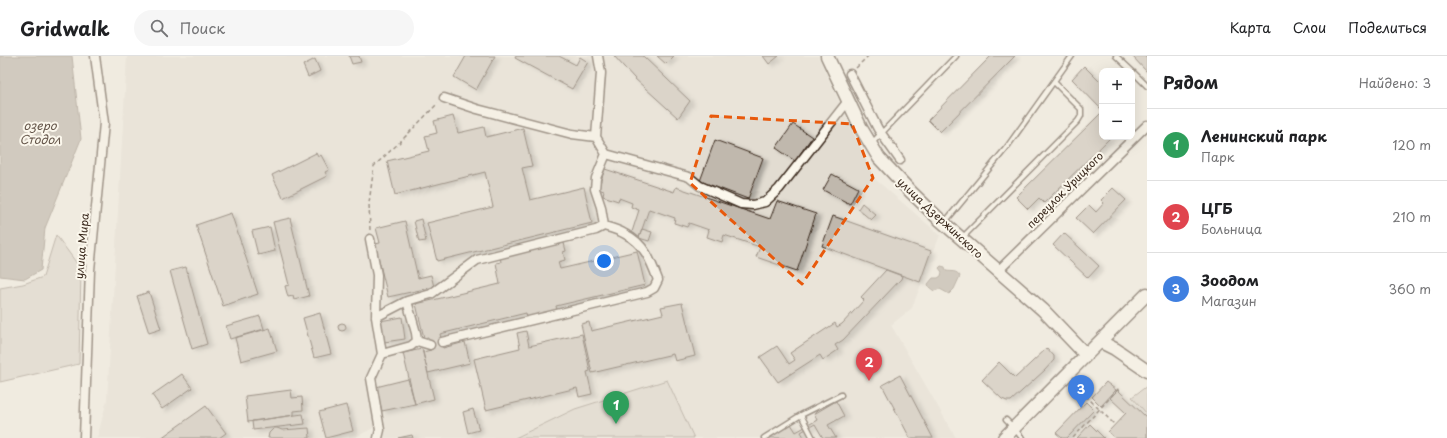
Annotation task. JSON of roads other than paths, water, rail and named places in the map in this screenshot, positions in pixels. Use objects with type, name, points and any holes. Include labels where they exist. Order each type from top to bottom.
[{"type":"main road","name":"улица Дзержинского","points":[[827,56],[861,128],[879,158],[894,175],[944,223],[1043,310],[1086,355]]},
{"type":"main road","points":[[1004,438],[1010,424],[1100,342],[1147,294]]},
{"type":"main road","points":[[1100,342],[1115,349],[1147,371]]},
{"type":"street","name":"улица Мира","points":[[84,438],[90,270],[104,123],[95,56]]},
{"type":"street","points":[[598,56],[601,72],[596,137],[606,154],[689,177],[700,186],[741,204],[753,205],[766,202],[780,189],[848,101]]},
{"type":"street","points":[[850,74],[881,133],[900,160]]},
{"type":"street","points":[[444,98],[477,109],[572,134],[596,137]]},
{"type":"street","name":"переулок Урицкого","points":[[998,271],[1147,124]]},
{"type":"street","points":[[604,226],[595,189],[596,178],[606,154]]},
{"type":"street","points":[[376,316],[407,301],[431,294],[477,260],[596,230],[604,226],[626,234],[640,246],[649,256],[658,280],[654,288],[647,292],[442,342]]},
{"type":"street","points":[[370,239],[377,275],[376,316],[382,354],[371,378],[380,430],[378,438]]},
{"type":"street","points":[[407,301],[417,341]]},
{"type":"street","points":[[417,341],[430,344]]},
{"type":"street","points":[[382,354],[411,346],[417,341]]},
{"type":"lane","points":[[870,145],[956,56]]},
{"type":"lane","points":[[944,223],[1007,147],[1072,56]]},
{"type":"lane","points":[[1116,56],[1129,68]]},
{"type":"lane","points":[[1135,74],[1147,86]]},
{"type":"lane","points":[[962,239],[1078,121],[1081,116],[1078,105],[1054,82]]},
{"type":"lane","points":[[764,438],[801,415],[841,395]]},
{"type":"lane","points":[[801,415],[814,438]]},
{"type":"lane","points":[[1010,424],[1022,438]]},
{"type":"water","name":"озеро Стодол","points":[[0,56],[72,56],[81,139],[45,228],[41,270],[25,279],[0,276]]},
{"type":"water","points":[[941,266],[945,267],[946,271],[955,272],[960,276],[954,289],[949,294],[940,289],[934,291],[928,284],[933,278],[938,278],[941,276],[942,272],[939,268]]},
{"type":"tunnel","points":[[430,345],[442,342]]},
{"type":"place","name":"ЦГБ","points":[[869,381]]},
{"type":"place","name":"Зоодом","points":[[1081,408]]},
{"type":"place","name":"Ленинский парк","points":[[616,424]]}]
